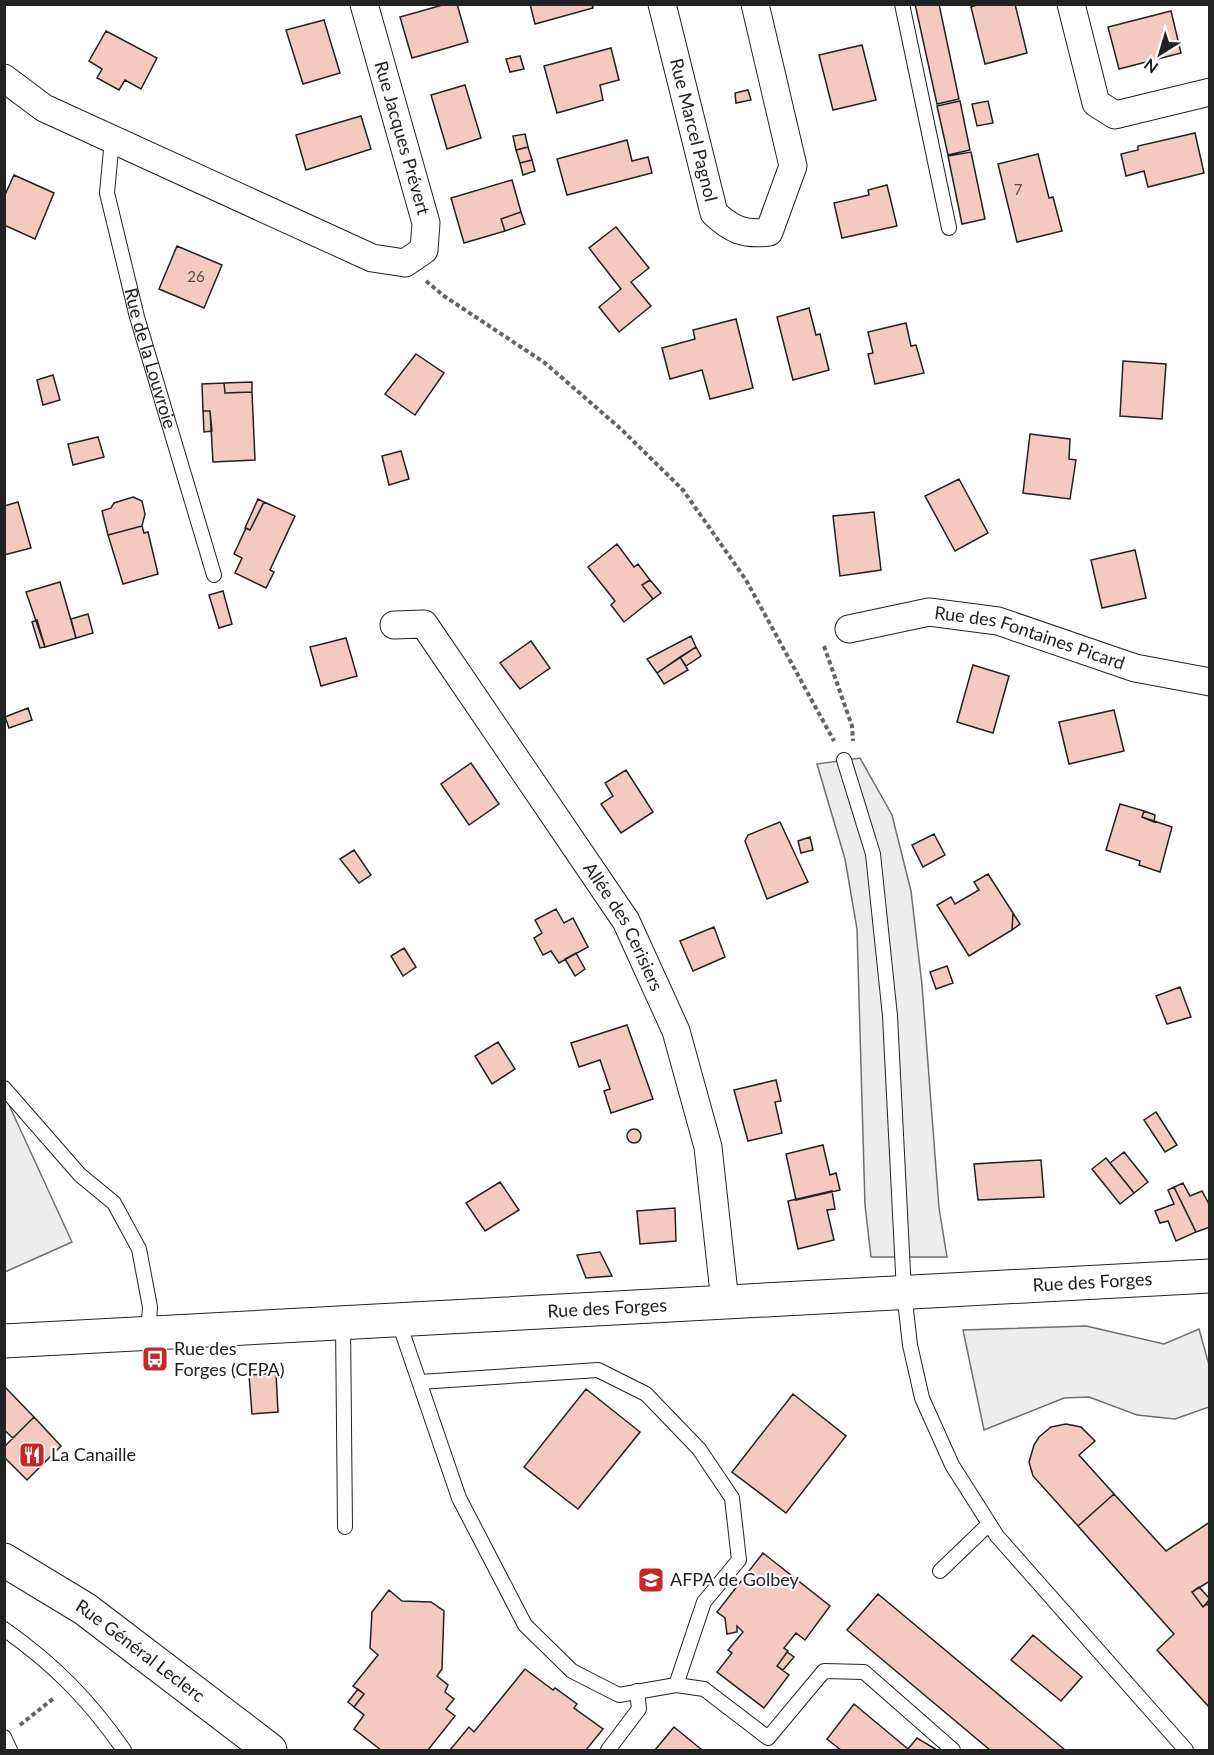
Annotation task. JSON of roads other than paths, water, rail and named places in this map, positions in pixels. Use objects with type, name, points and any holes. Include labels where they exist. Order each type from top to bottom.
[{"type":"main road","name":"Rue des Forges","points":[[4,1341],[1209,1276]]},
{"type":"main road","name":"Rue Général Leclerc","points":[[4,1560],[85,1609],[270,1750]]},
{"type":"street","name":"Rue Jacques Prévert","points":[[112,139],[372,258],[405,263],[424,250],[426,223],[364,4]]},
{"type":"street","name":"Rue Marcel Pagnol","points":[[662,4],[714,213],[730,228],[749,234],[769,232],[793,166],[755,4]]},
{"type":"street","points":[[1071,4],[1096,103],[1114,115],[1209,92]]},
{"type":"street","points":[[4,78],[44,108],[112,139]]},
{"type":"street","name":"Rue des Fontaines Picard","points":[[849,629],[929,612],[998,621],[1135,668],[1209,682]]},
{"type":"street","name":"Allée des Cerisiers","points":[[394,625],[424,624],[627,921],[676,1031],[708,1147],[725,1302]]},
{"type":"lane","points":[[902,4],[949,228]]},
{"type":"lane","name":"Rue de la Louvroie","points":[[112,139],[107,193],[137,317],[214,575]]},
{"type":"lane","points":[[843,757],[873,854],[891,1016],[904,1292],[910,1345],[922,1398],[952,1464],[989,1524],[1186,1750]]},
{"type":"lane","points":[[4,1088],[80,1175],[114,1203],[139,1249],[150,1307],[148,1334]]},
{"type":"lane","points":[[398,1320],[459,1498],[525,1625],[572,1671],[619,1695],[676,1685],[705,1689],[767,1744],[824,1671],[864,1672],[953,1750]]},
{"type":"lane","points":[[343,1323],[345,1527]]},
{"type":"lane","points":[[420,1382],[598,1370],[646,1394],[699,1449],[732,1498],[739,1560],[704,1602],[676,1685]]},
{"type":"lane","points":[[940,1571],[989,1524]]},
{"type":"lane","points":[[4,1629],[37,1653],[79,1691],[124,1750]]},
{"type":"lane","points":[[608,1750],[639,1709],[637,1691]]},
{"type":"lane","points":[[4,1737],[10,1750]]},
{"type":"place","name":"Rue des Forges (CFPA)","points":[[155,1359]]},
{"type":"place","name":"La Canaille","points":[[32,1455]]},
{"type":"place","name":"AFPA de Golbey","points":[[651,1580]]}]
